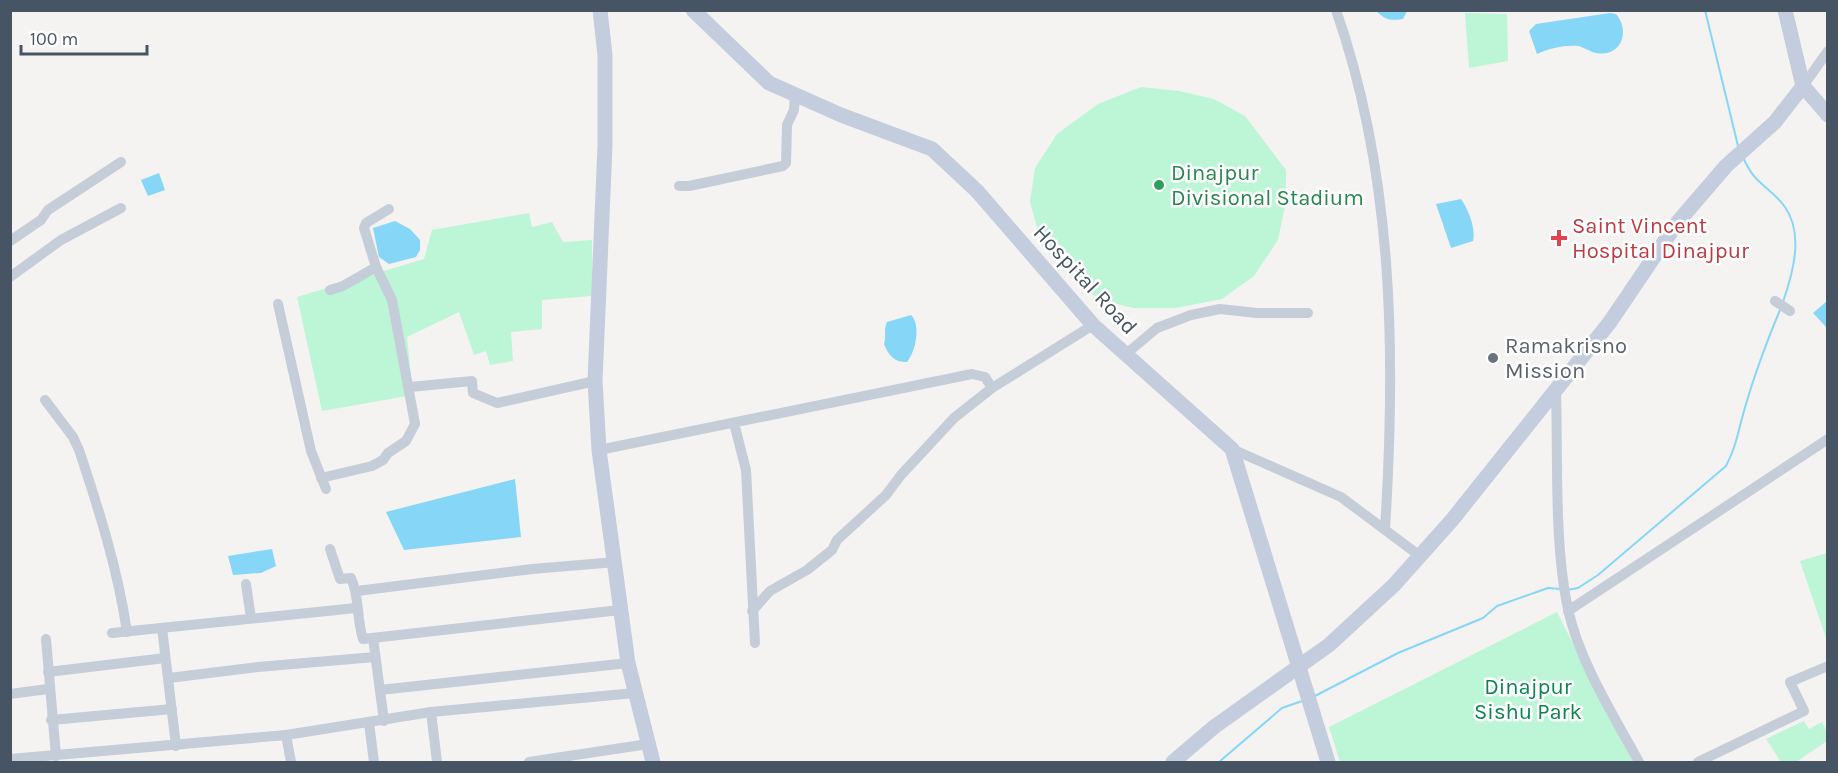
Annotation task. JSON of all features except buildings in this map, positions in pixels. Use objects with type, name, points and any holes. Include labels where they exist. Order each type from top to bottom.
[{"type":"street","points":[[600,10],[605,55],[605,146],[595,381],[599,450],[628,663],[653,762]]},
{"type":"street","name":"Hospital Road","points":[[693,10],[770,82],[841,115],[932,149],[977,191],[1093,325],[1232,449]]},
{"type":"street","points":[[1336,10],[1356,75],[1370,142],[1386,275],[1392,363],[1385,530]]},
{"type":"street","points":[[1785,10],[1803,86],[1827,115]]},
{"type":"street","points":[[1173,762],[1214,727],[1329,645],[1394,585],[1610,322],[1677,223],[1741,152],[1775,122],[1827,51]]},
{"type":"street","points":[[679,186],[689,186],[783,166],[786,163],[787,125],[794,110],[795,94]]},
{"type":"street","points":[[10,241],[33,226],[48,210],[121,162]]},
{"type":"street","points":[[10,277],[61,240],[121,208]]},
{"type":"street","points":[[278,304],[311,451],[324,484],[383,460],[388,453],[406,441],[415,424],[410,387],[392,300],[376,267],[364,228],[366,223],[388,209]]},
{"type":"street","points":[[330,290],[343,286],[376,267]]},
{"type":"street","points":[[1775,301],[1790,311]]},
{"type":"street","points":[[1126,354],[1157,328],[1191,315],[1220,309],[1257,314],[1308,313]]},
{"type":"street","points":[[752,611],[770,591],[807,570],[832,550],[837,540],[886,495],[901,475],[954,418],[993,388],[1093,325]]},
{"type":"street","points":[[599,450],[972,374],[985,377],[993,388]]},
{"type":"street","points":[[410,387],[472,381],[472,393],[497,403],[595,381]]},
{"type":"street","points":[[1556,390],[1563,581],[1567,607],[1582,652],[1639,762]]},
{"type":"street","points":[[45,400],[69,431],[79,450],[106,538],[123,603],[127,632]]},
{"type":"street","points":[[734,423],[746,470],[755,643]]},
{"type":"street","points":[[1567,607],[1827,439]]},
{"type":"street","points":[[1232,449],[1341,497],[1420,556]]},
{"type":"street","points":[[1232,449],[1328,762]]},
{"type":"street","points":[[330,549],[340,579],[351,578],[357,591],[356,608],[363,639],[620,610]]},
{"type":"street","points":[[357,591],[532,569],[616,562]]},
{"type":"street","points":[[246,584],[251,618]]},
{"type":"street","points":[[112,633],[356,608]]},
{"type":"street","points":[[162,628],[176,746]]},
{"type":"street","points":[[373,638],[384,721]]},
{"type":"street","points":[[46,639],[48,689],[56,756]]},
{"type":"street","points":[[169,678],[258,667],[375,657]]},
{"type":"street","points":[[48,672],[165,658]]},
{"type":"street","points":[[380,690],[628,663]]},
{"type":"street","points":[[1698,762],[1804,711],[1790,682],[1827,666]]},
{"type":"street","points":[[10,694],[48,689]]},
{"type":"street","points":[[10,759],[286,735],[431,712],[635,693]]},
{"type":"street","points":[[51,720],[172,709]]},
{"type":"street","points":[[431,712],[437,762]]},
{"type":"street","points":[[369,723],[374,762]]},
{"type":"street","points":[[286,735],[291,762]]},
{"type":"street","points":[[529,762],[648,744]]},
{"type":"green space","points":[[1465,13],[1507,14],[1508,61],[1469,68]]},
{"type":"green space","name":"Dinajpur Divisional Stadium","points":[[1141,87],[1179,91],[1214,99],[1245,116],[1286,170],[1286,201],[1278,240],[1254,276],[1222,299],[1176,308],[1134,308],[1099,300],[1065,271],[1042,246],[1030,202],[1035,168],[1057,134],[1098,104]]},
{"type":"green space","points":[[529,213],[532,227],[552,222],[563,242],[592,240],[592,296],[542,300],[542,329],[511,332],[513,361],[490,365],[486,351],[474,355],[459,312],[407,337],[413,395],[322,411],[297,297],[424,259],[432,230]]},
{"type":"green space","points":[[1828,553],[1827,641],[1800,561]]},
{"type":"green space","name":"Dinajpur Sishu Park","points":[[1557,612],[1633,762],[1340,762],[1329,727]]},
{"type":"green space","points":[[1804,721],[1809,729],[1822,722],[1827,732],[1827,741],[1796,762],[1781,762],[1766,739]]},
{"type":"water","points":[[1376,11],[1407,11],[1403,19],[1395,20],[1388,19]]},
{"type":"water","points":[[1616,14],[1623,28],[1621,42],[1612,51],[1596,53],[1580,47],[1568,46],[1537,54],[1529,31],[1536,24]]},
{"type":"water","points":[[159,173],[165,190],[148,196],[141,180]]},
{"type":"water","points":[[1461,199],[1471,219],[1473,241],[1451,248],[1436,204]]},
{"type":"water","points":[[395,221],[410,229],[420,240],[420,250],[416,257],[389,264],[379,257],[373,228]]},
{"type":"water","points":[[1827,301],[1827,328],[1813,313]]},
{"type":"water","points":[[911,315],[917,331],[915,345],[907,362],[899,361],[890,355],[884,344],[886,325],[887,322]]},
{"type":"water","points":[[515,479],[521,537],[404,550],[386,512]]},
{"type":"water","points":[[272,549],[276,566],[261,573],[233,575],[228,556]]},
{"type":"waterway","points":[[1705,10],[1738,146]]},
{"type":"waterway","points":[[1743,157],[1752,174],[1779,200],[1791,218],[1795,254],[1783,302]]},
{"type":"waterway","points":[[1567,590],[1578,588],[1598,575],[1726,466],[1759,365],[1780,310]]},
{"type":"waterway","points":[[1313,697],[1398,653],[1483,618],[1497,606],[1548,588],[1561,589]]},
{"type":"waterway","points":[[1219,762],[1282,708],[1302,701]]},
{"type":"place","name":"Dinajpur Divisional Stadium","points":[[1159,185]]},
{"type":"place","name":"Saint Vincent Hospital Dinajpur","points":[[1559,238]]},
{"type":"place","name":"Ramakrisno Mission","points":[[1493,358]]}]
